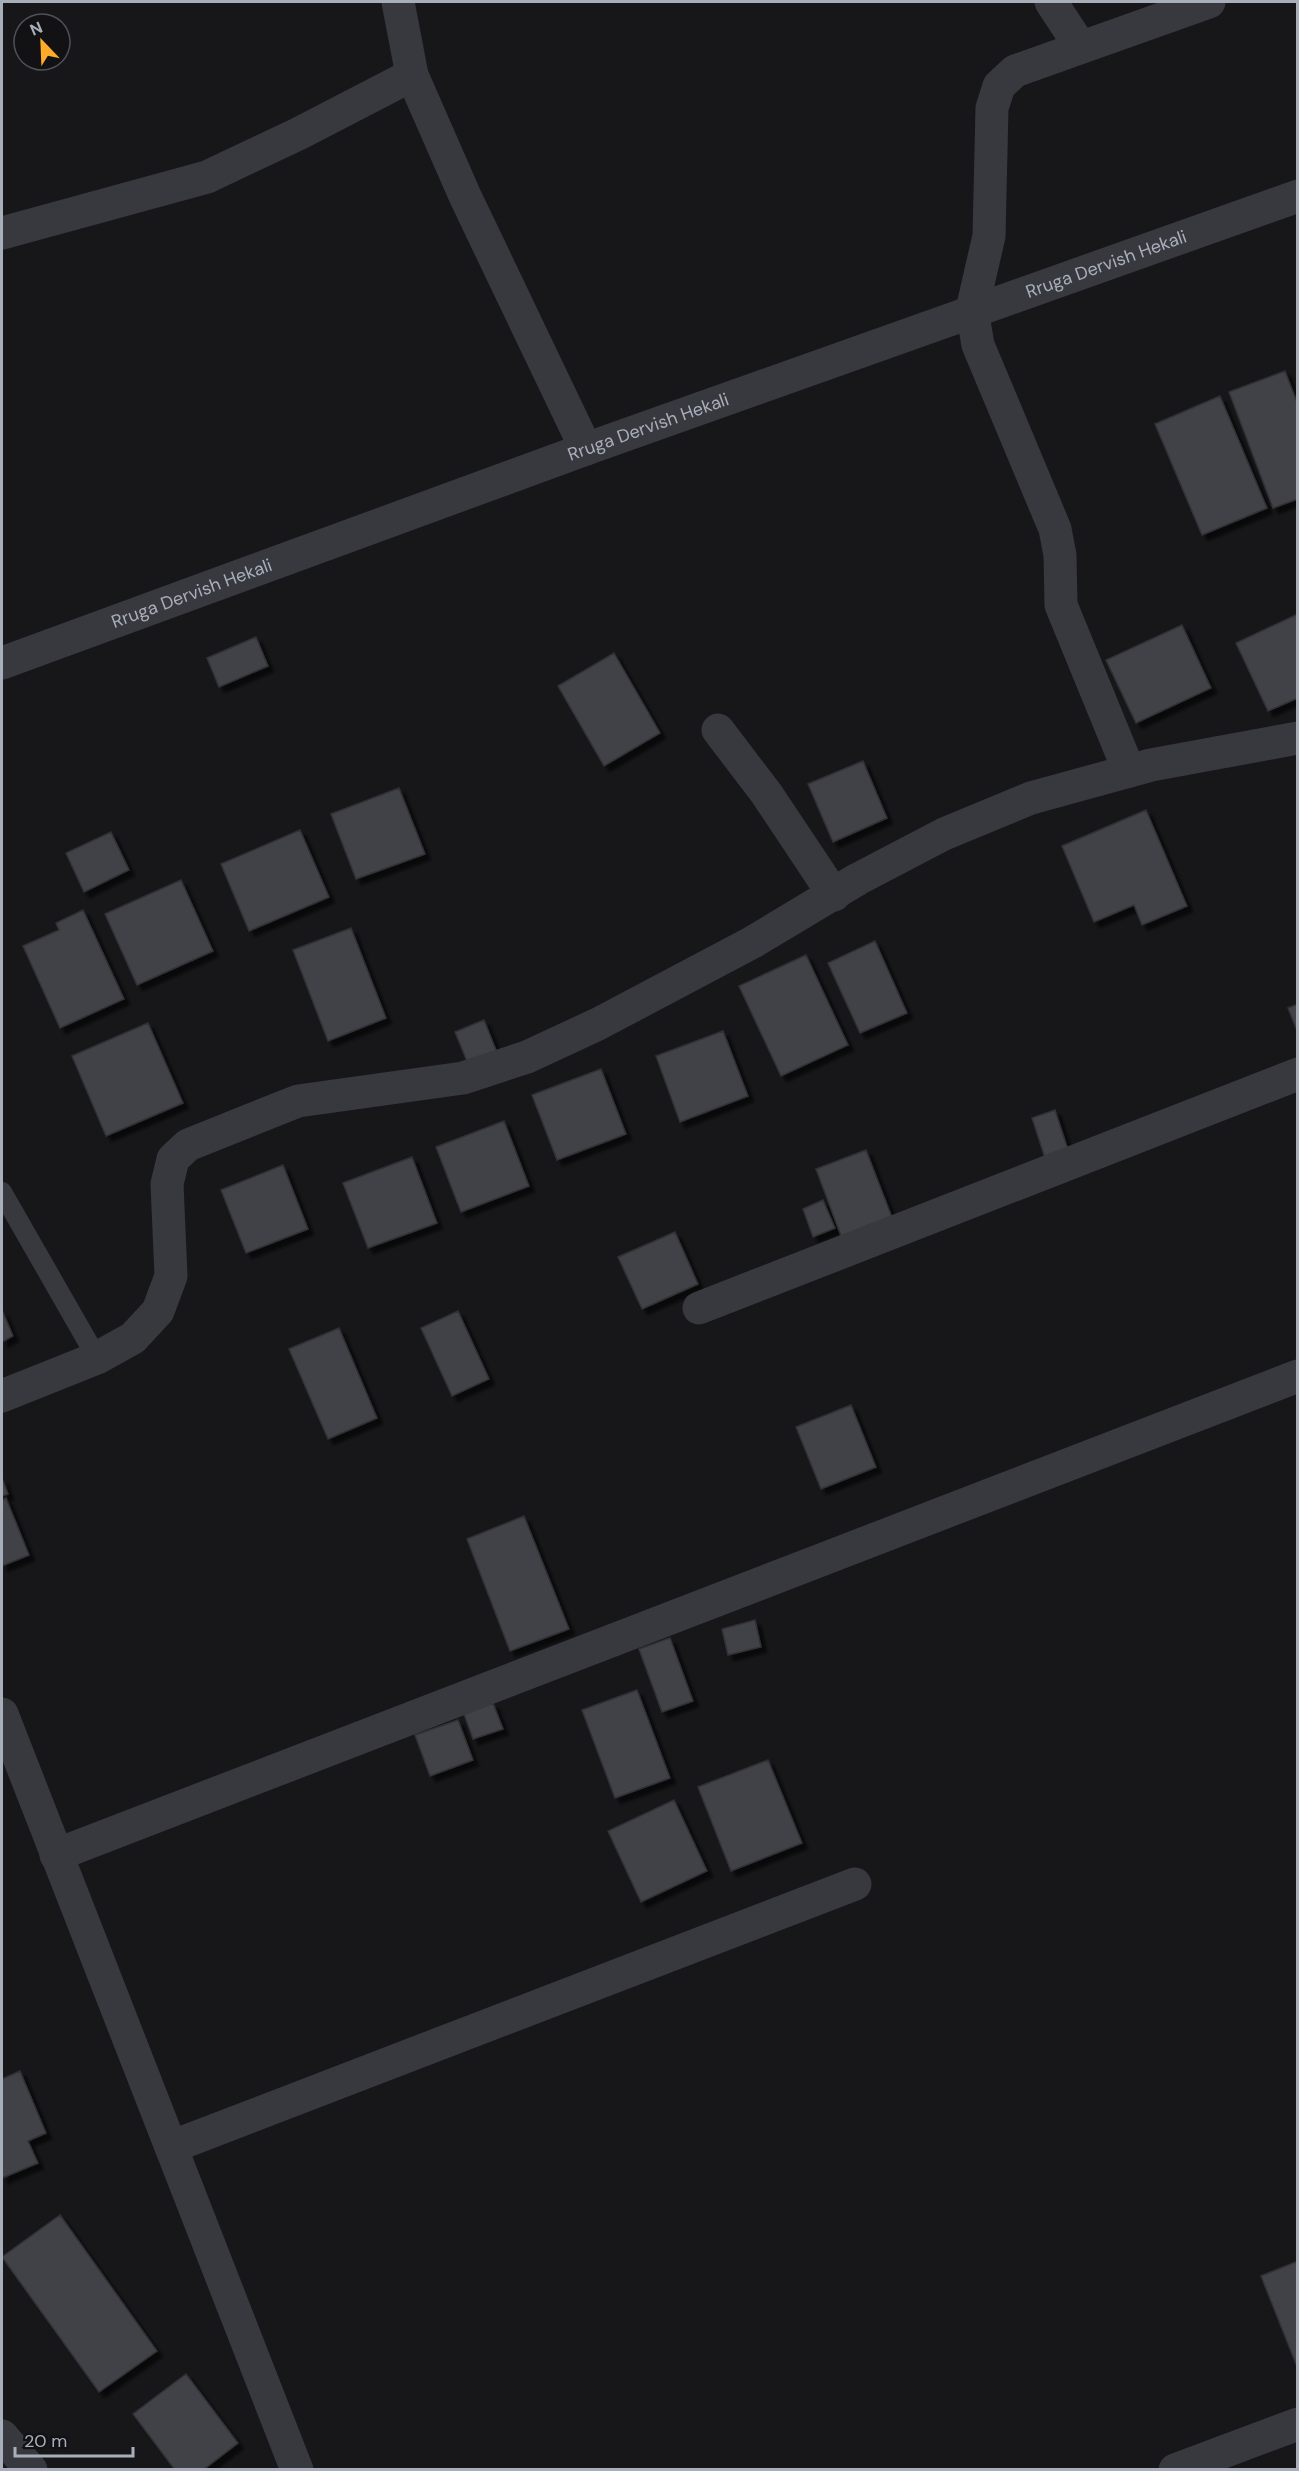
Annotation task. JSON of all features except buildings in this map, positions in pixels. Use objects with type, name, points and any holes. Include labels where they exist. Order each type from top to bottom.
[{"type":"street","points":[[397,2],[412,75],[470,207],[586,449]]},
{"type":"street","points":[[1052,2],[1080,46]]},
{"type":"street","points":[[1129,771],[1072,637],[1062,605],[1061,570],[1055,529],[978,345],[972,310],[989,236],[992,108],[999,86],[1015,71],[1209,2]]},
{"type":"street","points":[[2,233],[207,177],[298,134],[412,75]]},
{"type":"street","name":"Rruga Dervish Hekali","points":[[2,663],[586,449],[1298,196]]},
{"type":"street","points":[[718,730],[766,793],[834,895]]},
{"type":"street","points":[[2,1396],[97,1358],[132,1338],[158,1311],[171,1276],[166,1184],[173,1159],[188,1145],[298,1101],[463,1078],[527,1057],[598,1024],[753,942],[944,834],[1030,798],[1151,765],[1298,738]]},
{"type":"street","points":[[699,1308],[1298,1074]]},
{"type":"street","points":[[56,1855],[1298,1376]]},
{"type":"street","points":[[2,1714],[297,2469]]},
{"type":"street","points":[[171,2147],[855,1884]]},
{"type":"street","points":[[1175,2469],[1298,2424]]},
{"type":"street","points":[[2,2436],[31,2469]]},
{"type":"lane","points":[[2,1192],[97,1358]]}]
